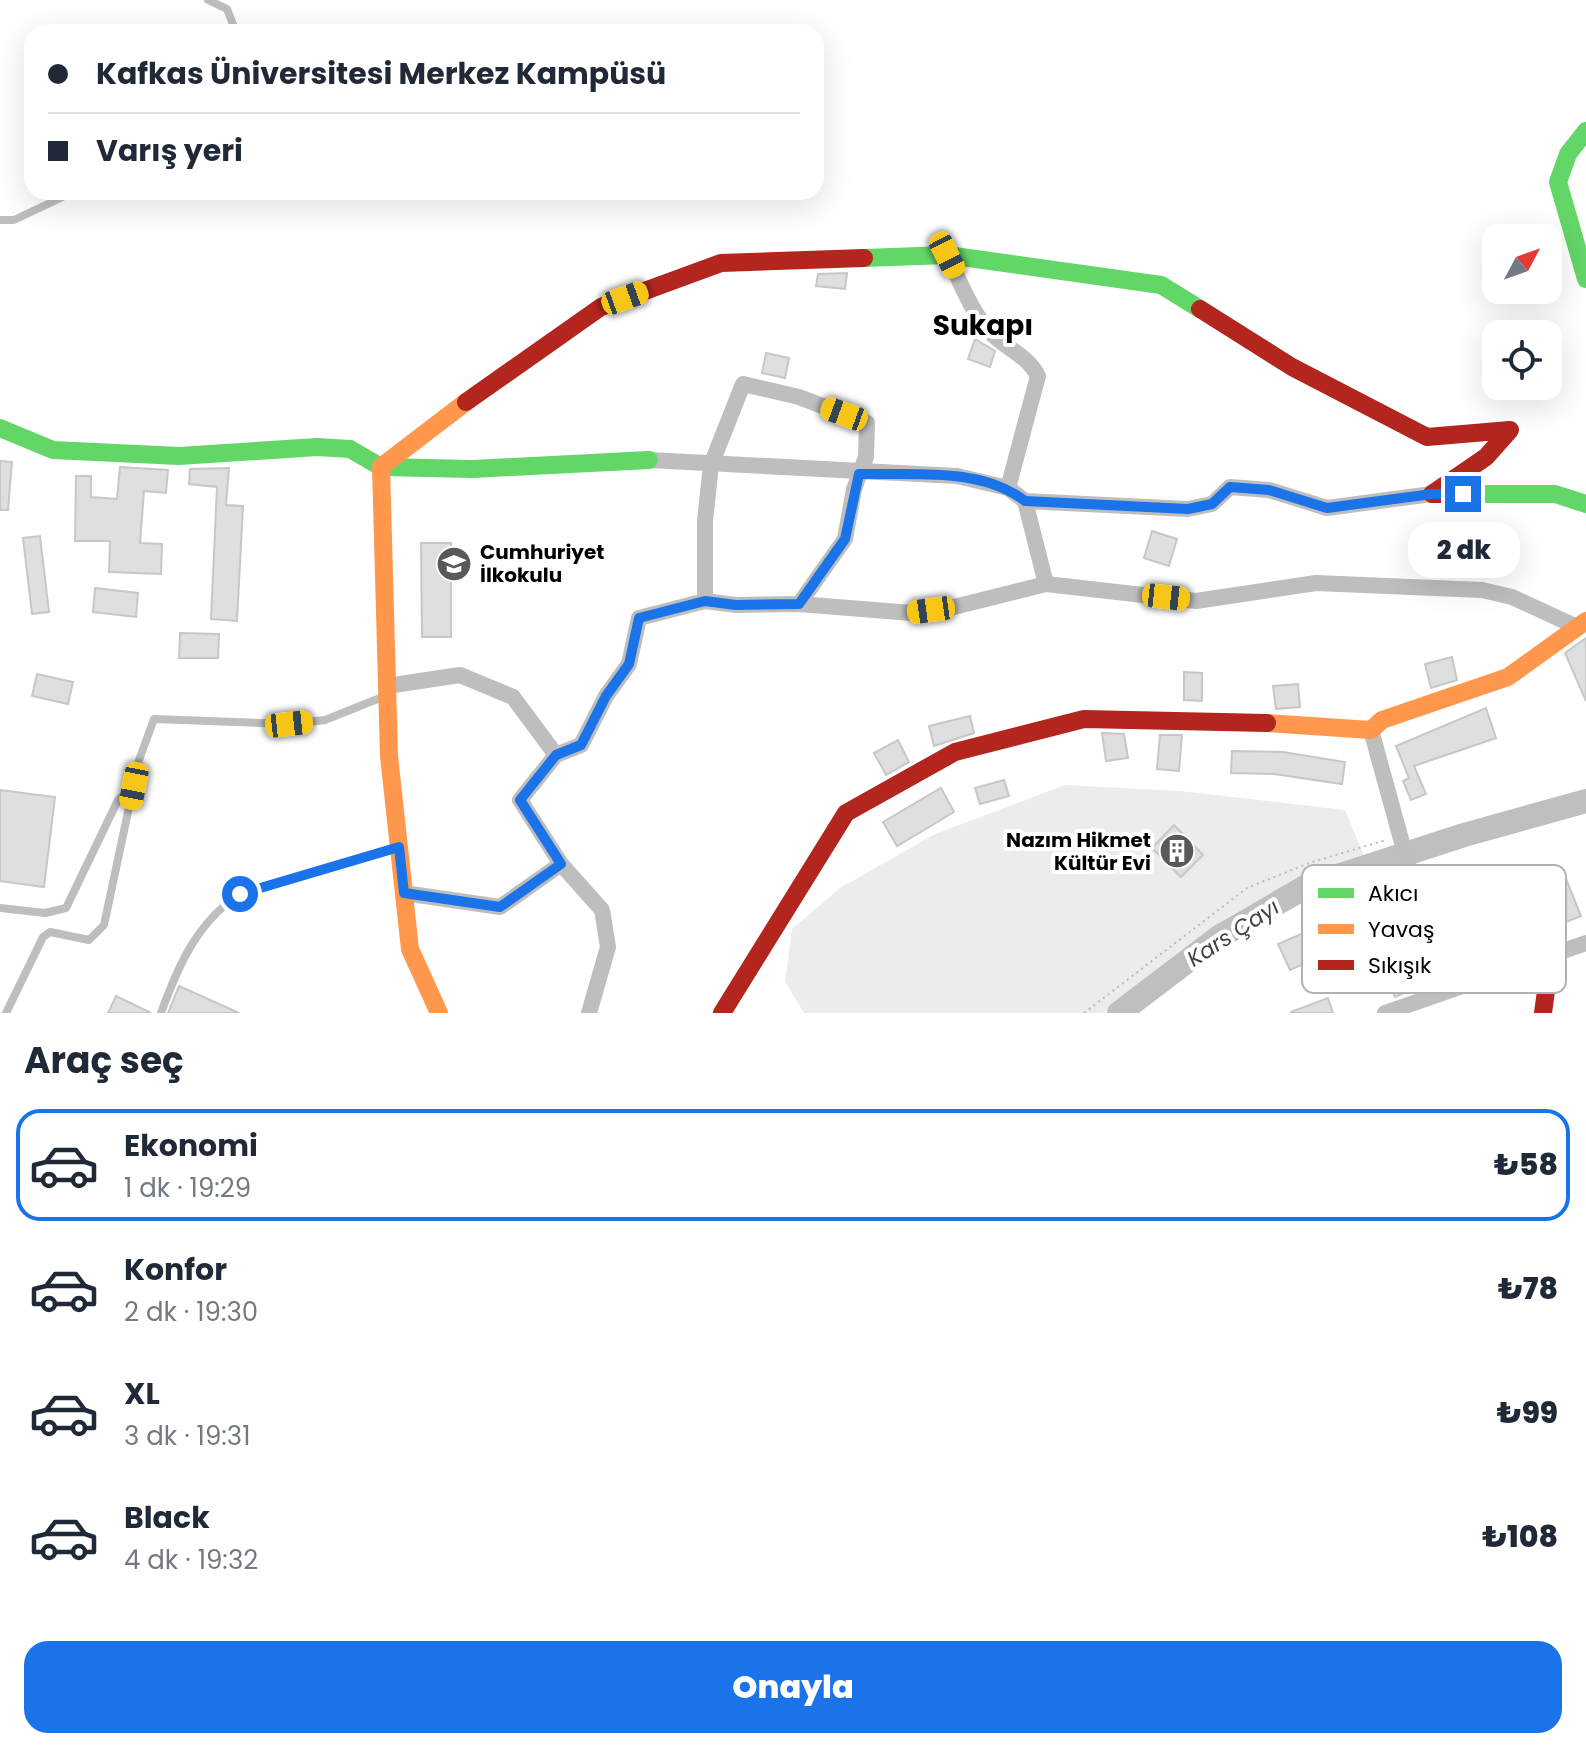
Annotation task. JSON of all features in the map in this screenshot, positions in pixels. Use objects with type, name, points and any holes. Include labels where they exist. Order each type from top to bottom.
[{"type":"street","points":[[1586,131],[1568,154],[1558,182],[1586,279]]},
{"type":"street","points":[[381,467],[506,372],[601,307],[721,263],[947,255],[1161,285],[1292,367],[1427,437],[1510,430],[1486,457],[1432,494]]},
{"type":"street","points":[[947,255],[979,319],[993,336],[1032,365],[1038,376],[1008,488]]},
{"type":"street","points":[[705,601],[705,521],[711,465],[743,384],[799,397],[867,423],[866,457],[859,474],[845,539],[799,604]]},
{"type":"street","points":[[0,428],[53,450],[179,456],[317,447],[350,449],[381,467],[473,469],[649,460],[859,474],[957,476],[1008,488],[1025,501],[1188,509],[1212,504],[1230,487],[1269,490],[1327,508],[1432,494],[1555,494],[1586,504]]},
{"type":"street","points":[[381,467],[387,691],[399,847],[410,949],[439,1013]]},
{"type":"street","points":[[1025,501],[1046,584]]},
{"type":"street","points":[[589,1013],[608,947],[602,910],[561,864],[520,800],[556,755],[581,745],[606,696],[629,664],[639,618],[705,601],[736,605],[799,604],[912,613],[950,608],[1046,584],[1196,601],[1316,583],[1482,590],[1512,597],[1581,624]]},
{"type":"street","points":[[722,1013],[846,813],[955,752],[1084,719],[1315,724],[1371,730],[1382,720],[1508,677],[1581,624]]},
{"type":"street","points":[[387,691],[460,675],[513,697],[556,755]]},
{"type":"street","points":[[1371,730],[1407,865]]},
{"type":"street","points":[[404,893],[500,907],[561,864]]},
{"type":"street","points":[[1566,949],[1586,943]]},
{"type":"street","points":[[1385,1013],[1442,993]]},
{"type":"street","points":[[1543,1013],[1546,993]]},
{"type":"lane","points":[[208,0],[227,9],[233,24]]},
{"type":"lane","points":[[0,220],[14,220],[56,200]]},
{"type":"lane","points":[[6,1013],[43,937],[50,932],[89,940],[104,925],[134,786],[154,719],[289,724],[325,720],[387,691]]},
{"type":"lane","points":[[0,908],[45,913],[66,908],[118,800],[134,786]]},
{"type":"lane","points":[[161,1013],[200,929],[218,908],[240,894],[399,847]]},
{"type":"path","points":[[1304,865],[1399,836]]},
{"type":"path","points":[[1084,1013],[1247,888],[1302,866]]},
{"type":"shaded area","points":[[1065,785],[1180,791],[1345,810],[1364,856],[1338,865],[1302,865],[1302,878],[1228,917],[1104,1013],[804,1013],[785,982],[792,929],[840,888],[933,835]]},
{"type":"building","points":[[847,273],[845,289],[816,286],[818,274]]},
{"type":"building","points":[[975,339],[995,351],[990,367],[968,359]]},
{"type":"building","points":[[766,353],[789,358],[785,378],[762,373]]},
{"type":"building","points":[[0,461],[12,462],[8,510],[0,510]]},
{"type":"building","points":[[120,467],[168,470],[166,493],[144,491],[140,543],[162,544],[161,574],[109,572],[110,541],[75,541],[76,476],[91,476],[91,497],[117,499]]},
{"type":"building","points":[[229,468],[226,505],[243,506],[237,621],[211,619],[217,487],[189,484],[190,469]]},
{"type":"building","points":[[1152,531],[1177,539],[1169,566],[1144,558]]},
{"type":"building","points":[[40,536],[49,612],[32,614],[23,538]]},
{"type":"building","points":[[421,543],[451,543],[451,637],[422,637]]},
{"type":"building","points":[[95,588],[138,593],[136,617],[93,612]]},
{"type":"building","points":[[180,633],[219,634],[218,658],[179,658]]},
{"type":"building","points":[[1586,638],[1586,701],[1565,653]]},
{"type":"building","points":[[1452,657],[1457,680],[1431,688],[1425,664]]},
{"type":"building","points":[[1184,672],[1202,673],[1202,701],[1184,700]]},
{"type":"building","points":[[37,674],[73,682],[68,704],[32,696]]},
{"type":"building","points":[[1298,684],[1300,707],[1276,709],[1273,686]]},
{"type":"building","points":[[1486,708],[1496,738],[1414,766],[1426,794],[1411,800],[1403,781],[1409,778],[1396,746]]},
{"type":"building","points":[[970,716],[974,733],[934,746],[929,726]]},
{"type":"building","points":[[1102,733],[1124,734],[1128,758],[1106,761]]},
{"type":"building","points":[[1160,735],[1182,735],[1179,771],[1157,769]]},
{"type":"building","points":[[898,740],[909,762],[886,775],[874,753]]},
{"type":"building","points":[[1232,751],[1283,752],[1345,762],[1342,784],[1274,774],[1231,773]]},
{"type":"building","points":[[1004,780],[1009,796],[980,804],[975,788]]},
{"type":"building","points":[[941,788],[954,812],[897,846],[883,822]]},
{"type":"building","points":[[0,790],[55,797],[44,887],[0,881]]},
{"type":"building","name":"Nazım Hikmet Kültür Evi","points":[[1174,825],[1203,855],[1181,877],[1152,848]]},
{"type":"building","points":[[1566,879],[1581,916],[1566,922]]},
{"type":"building","points":[[1302,934],[1302,965],[1290,970],[1278,944]]},
{"type":"building","points":[[179,986],[239,1013],[168,1013]]},
{"type":"building","points":[[116,996],[151,1013],[108,1013]]},
{"type":"building","points":[[1328,998],[1333,1013],[1291,1013],[1291,1012]]},
{"type":"waterway","name":"Kars Çayı","points":[[1372,865],[1586,801]]},
{"type":"waterway","name":"Kars Çayı","points":[[1119,1013],[1219,937],[1302,889]]},
{"type":"traffic: fast","points":[[1586,131],[1568,154],[1558,182],[1586,279]]},
{"type":"traffic: fast","points":[[864,258],[947,255],[1161,285],[1200,309]]},
{"type":"traffic: fast","points":[[0,428],[53,450],[179,456],[317,447],[350,449],[381,467],[473,469],[649,460]]},
{"type":"traffic: fast","points":[[1445,494],[1555,494],[1586,504]]},
{"type":"traffic: slow","points":[[439,1013],[410,949],[389,756],[381,467],[466,402]]},
{"type":"traffic: slow","points":[[1267,723],[1371,730],[1382,720],[1508,677],[1586,621]]},
{"type":"traffic: jam","points":[[466,402],[601,307],[721,263],[864,258]]},
{"type":"traffic: jam","points":[[1200,309],[1292,367],[1427,437],[1510,430],[1486,457],[1432,494],[1445,494]]},
{"type":"traffic: jam","points":[[722,1013],[846,813],[955,752],[1084,719],[1267,723]]},
{"type":"traffic: jam","points":[[1543,1013],[1546,993]]},
{"type":"place","name":"Cumhuriyet İlkokulu","points":[[454,564]]},
{"type":"place","name":"Nazım Hikmet Kültür Evi","points":[[1177,851]]},
{"type":"district","name":"Sukapı","points":[[983,325]]},
{"type":"route","points":[[240,894],[399,847],[404,893],[500,907],[561,864],[526,814],[520,800],[556,755],[581,745],[606,696],[629,664],[639,618],[696,606],[705,601],[736,605],[799,604],[845,539],[859,474],[957,476],[1008,488],[1025,501],[1188,509],[1212,504],[1230,487],[1269,490],[1327,508],[1432,494],[1463,494]]}]
